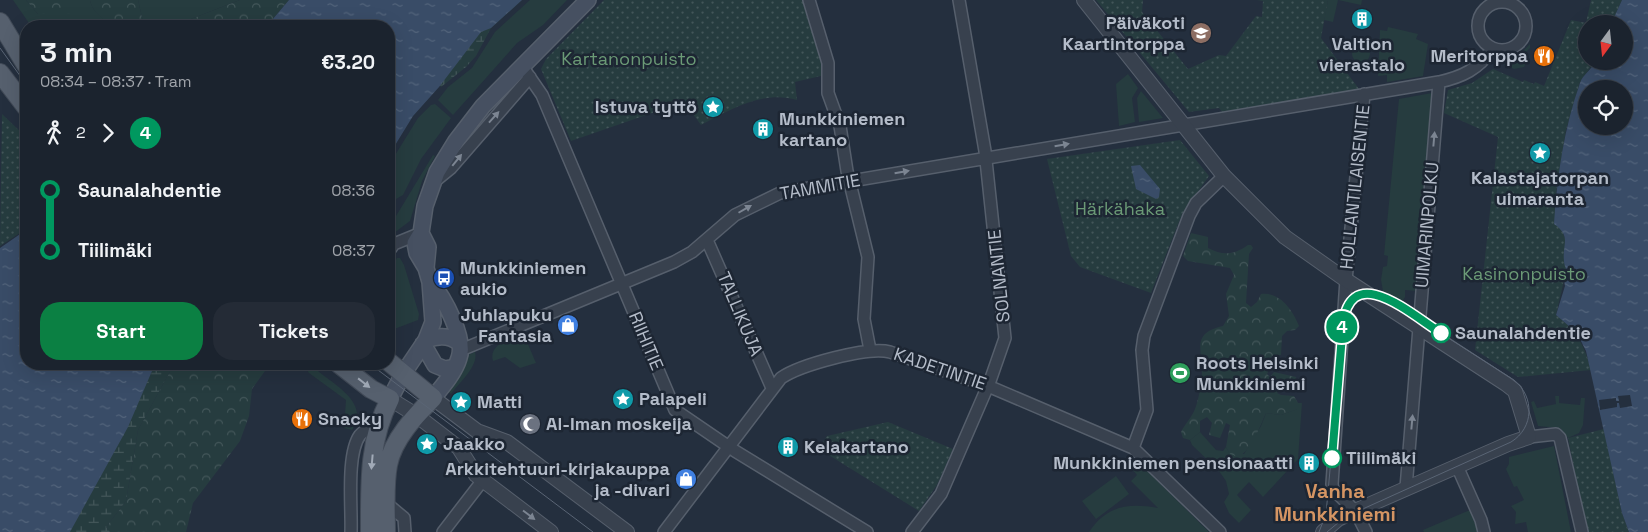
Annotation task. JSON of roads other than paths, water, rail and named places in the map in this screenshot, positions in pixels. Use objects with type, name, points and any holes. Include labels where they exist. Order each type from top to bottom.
[{"type":"main road","points":[[386,532],[387,472],[390,457],[416,415],[433,398],[456,367],[460,346],[445,301],[428,275],[416,249],[416,243],[421,233],[425,206],[432,184],[445,158],[468,125],[526,72],[588,0]]},
{"type":"main road","points":[[0,22],[20,55]]},
{"type":"main road","points":[[0,73],[20,98]]},
{"type":"main road","points":[[370,532],[371,460],[379,422],[403,374],[425,342],[432,327],[434,314],[428,275]]},
{"type":"main road","points":[[425,342],[444,337],[454,339],[460,346]]},
{"type":"main road","points":[[425,342],[435,365],[445,369],[456,367]]},
{"type":"main road","points":[[395,367],[433,398]]},
{"type":"main road","points":[[348,370],[390,400]]},
{"type":"street","points":[[808,0],[828,63],[828,93],[840,126],[850,181],[868,257],[864,324],[870,350]]},
{"type":"street","name":"SOLNANTIE","points":[[912,532],[941,494],[988,386],[1004,344],[1006,332],[986,157],[959,0]]},
{"type":"street","points":[[1084,0],[1224,176],[1285,237],[1346,280],[1515,391],[1529,437]]},
{"type":"street","points":[[1495,3],[1515,3],[1525,19],[1523,38],[1513,48],[1506,50],[1492,49],[1482,40],[1479,34],[1478,22],[1481,14],[1495,3]]},
{"type":"street","name":"TAMMITIE","points":[[460,346],[622,285],[674,262],[707,240],[735,214],[768,196],[790,190],[1439,82],[1465,75],[1474,70],[1485,60],[1492,49]]},
{"type":"street","name":"RIIHITIE","points":[[526,72],[542,94],[675,410],[729,447],[867,532]]},
{"type":"street","name":"UIMARINPOLKU","points":[[1406,488],[1439,82]]},
{"type":"street","name":"HOLLANTILAISENTIE","points":[[1354,511],[1333,489],[1332,484],[1346,280],[1364,94]]},
{"type":"street","points":[[1133,448],[1148,410],[1142,350],[1144,336],[1189,216],[1196,203],[1224,176]]},
{"type":"street","points":[[395,244],[421,233]]},
{"type":"street","name":"TALLIKUJA","points":[[707,240],[772,388]]},
{"type":"street","name":"KADETINTIE","points":[[664,532],[772,388],[792,371],[870,350],[890,352],[988,386],[1133,448],[1220,532]]},
{"type":"street","points":[[433,398],[477,431],[507,442],[627,532]]},
{"type":"street","points":[[390,400],[416,415],[459,448],[474,473],[551,532]]},
{"type":"street","points":[[351,532],[352,463],[356,443],[361,433],[379,422]]},
{"type":"street","points":[[1323,532],[1338,519],[1354,511],[1458,466],[1529,437],[1556,434],[1560,438],[1582,532]]},
{"type":"street","points":[[1458,466],[1481,520],[1484,532]]},
{"type":"street","points":[[443,532],[483,480]]},
{"type":"street","points":[[386,503],[404,518],[404,532]]},
{"type":"street","points":[[1354,511],[1366,532]]},
{"type":"water","points":[[289,0],[522,0],[491,28],[481,32],[439,87],[413,116],[395,145],[395,20],[272,20]]},
{"type":"water","points":[[1622,0],[1648,0],[1648,532],[1629,532],[1622,513],[1586,351],[1577,333],[1556,315],[1565,286],[1564,280],[1567,281],[1569,277],[1564,263],[1565,237],[1554,224],[1557,188],[1562,152],[1578,89],[1578,135],[1633,135],[1633,80],[1582,80],[1589,70],[1633,70],[1633,15],[1615,15]]},
{"type":"water","points":[[1140,165],[1160,189],[1159,197],[1156,199],[1136,189],[1131,166]]},
{"type":"water","points":[[20,234],[20,370],[152,370],[128,427],[70,532],[0,532],[0,248]]},
{"type":"tram line","points":[[0,48],[20,76]]},
{"type":"tram line","name":"4","points":[[1332,458],[1343,323],[1345,310],[1352,299],[1362,294],[1380,295],[1441,333]]},
{"type":"tram line","points":[[1319,532],[1326,514],[1344,316],[1347,307],[1357,297],[1370,294],[1377,295],[1392,302],[1514,380],[1526,395],[1529,412],[1528,421],[1519,436],[1511,442],[1345,517],[1327,532]]},
{"type":"tram line","points":[[378,370],[593,532]]},
{"type":"place","name":"Valtion vierastalo","points":[[1362,19]]},
{"type":"place","name":"Päiväkoti Kaartintorppa","points":[[1201,33]]},
{"type":"place","name":"Meritorppa","points":[[1544,56]]},
{"type":"place","name":"Istuva tyttö","points":[[713,107]]},
{"type":"place","name":"Munkkiniemen kartano","points":[[763,129]]},
{"type":"place","name":"Kalastajatorpan uimaranta","points":[[1540,153]]},
{"type":"place","name":"Munkkiniemen aukio","points":[[444,278]]},
{"type":"place","name":"Juhlapuku Fantasia","points":[[568,325]]},
{"type":"place","name":"Saunalahdentie","points":[[1441,333]]},
{"type":"place","name":"Roots Helsinki Munkkiniemi","points":[[1180,373]]},
{"type":"place","name":"Palapeli","points":[[623,399]]},
{"type":"place","name":"Matti","points":[[461,402]]},
{"type":"place","name":"Snacky","points":[[302,419]]},
{"type":"place","name":"Al-Iman moskeija","points":[[530,424]]},
{"type":"place","name":"Jaakko","points":[[427,444]]},
{"type":"place","name":"Kelakartano","points":[[788,447]]},
{"type":"place","name":"Tiilimäki","points":[[1332,458]]},
{"type":"place","name":"Munkkiniemen pensionaatti","points":[[1309,463]]},
{"type":"place","name":"Arkkitehtuuri-kirjakauppa ja -divari","points":[[686,479]]},
{"type":"district","name":"Vanha Munkkiniemi","points":[[1335,502]]},
{"type":"park label","name":"Kartanonpuisto","points":[[629,59]]},
{"type":"park label","name":"Härkähaka","points":[[1120,209]]},
{"type":"park label","name":"Kasinonpuisto","points":[[1524,274]]}]
